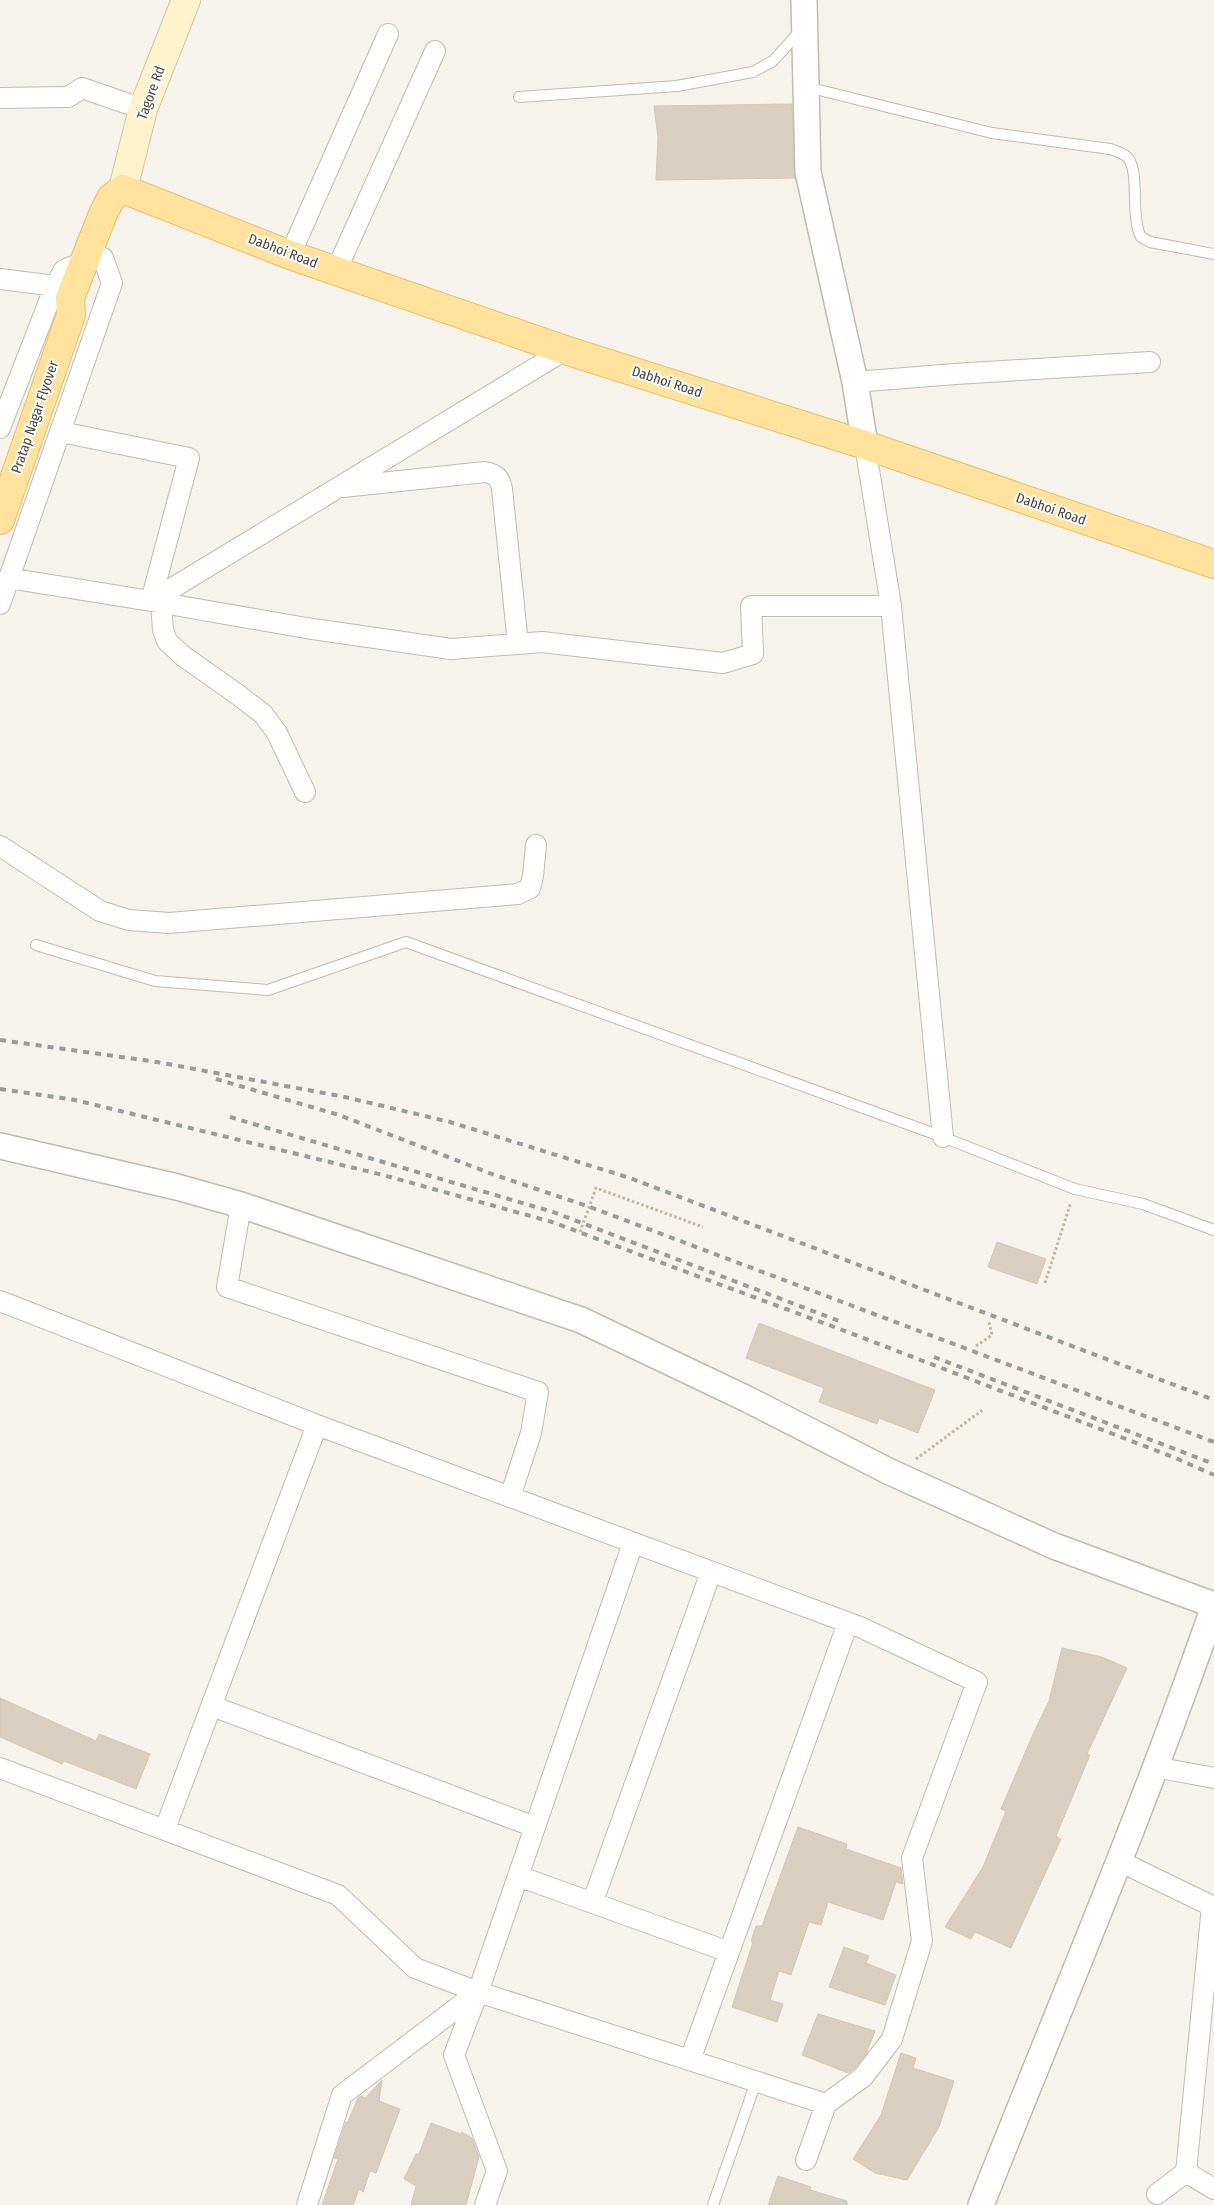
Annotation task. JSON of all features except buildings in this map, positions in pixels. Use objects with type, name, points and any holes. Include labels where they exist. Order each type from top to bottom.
[{"type":"main road","name":"Tagore Rd","points":[[123,189],[143,109],[186,0]]},
{"type":"main road","name":"Dabhoi Road","points":[[123,189],[336,271],[565,350],[865,445],[1214,564]]},
{"type":"main road","name":"Pratap Nagar Flyover","points":[[0,520],[71,315],[70,298],[82,274],[111,198],[123,189]]},
{"type":"street","points":[[804,0],[808,172],[855,382],[890,606],[943,1137]]},
{"type":"street","points":[[290,254],[388,34]]},
{"type":"street","points":[[336,271],[435,51]]},
{"type":"street","points":[[0,98],[68,97],[82,88],[143,109]]},
{"type":"street","points":[[0,428],[82,274]]},
{"type":"street","points":[[0,279],[82,274],[112,283],[0,604]]},
{"type":"street","points":[[156,602],[338,487],[565,350]]},
{"type":"street","points":[[855,382],[1150,362]]},
{"type":"street","points":[[60,432],[190,458],[156,602],[163,630],[167,641],[179,653],[263,714],[277,733],[305,792]]},
{"type":"street","points":[[338,487],[485,472],[493,473],[500,480],[502,489],[518,644]]},
{"type":"street","points":[[8,578],[306,628],[451,649],[542,642],[723,663],[753,654],[750,606],[890,606]]},
{"type":"street","points":[[0,846],[100,911],[130,920],[169,924],[518,894],[530,888],[536,846]]},
{"type":"street","points":[[0,1146],[176,1187],[241,1205],[581,1320],[748,1399],[896,1474],[1054,1546],[1214,1606],[1119,1861],[981,2205]]},
{"type":"street","points":[[241,1205],[227,1287],[538,1392],[531,1433],[510,1497]]},
{"type":"street","points":[[0,1300],[317,1426],[848,1623],[977,1682],[912,1858],[922,1941],[892,2039],[863,2077],[826,2104],[806,2160]]},
{"type":"street","points":[[165,1829],[317,1426]]},
{"type":"street","points":[[485,2205],[497,2172],[454,2055],[478,1992],[633,1543]]},
{"type":"street","points":[[593,1901],[710,1572]]},
{"type":"street","points":[[690,2060],[848,1623]]},
{"type":"street","points":[[212,1706],[535,1827]]},
{"type":"street","points":[[1155,1767],[1214,1778]]},
{"type":"street","points":[[0,1768],[338,1895],[415,1968],[478,1992],[826,2104]]},
{"type":"street","points":[[1119,1861],[1213,1906],[1186,2172],[1157,2194]]},
{"type":"street","points":[[518,1876],[593,1901],[729,1952]]},
{"type":"street","points":[[307,2205],[342,2095],[478,1992]]},
{"type":"street","points":[[1186,2172],[1214,2189]]},
{"type":"lane","points":[[519,97],[677,86],[753,72],[773,61],[806,24]]},
{"type":"lane","points":[[806,86],[992,134],[1110,149],[1121,153],[1129,159],[1132,168],[1136,221],[1141,237],[1150,242],[1214,254]]},
{"type":"lane","points":[[36,945],[155,981],[268,990],[406,942],[943,1137],[1075,1189],[1143,1204],[1214,1230]]},
{"type":"lane","points":[[713,2205],[756,2082]]},
{"type":"path","points":[[580,1232],[596,1188],[703,1227]]},
{"type":"path","points":[[1045,1283],[1075,1189]]},
{"type":"path","points":[[976,1346],[992,1334],[989,1322]]},
{"type":"path","points":[[896,1474],[984,1409]]},
{"type":"railway","points":[[0,1040],[157,1062],[345,1097],[450,1122],[630,1178],[1214,1400]]},
{"type":"railway","points":[[216,1079],[339,1115],[492,1174],[590,1207],[1214,1442]]},
{"type":"railway","points":[[0,1089],[75,1100],[383,1175],[552,1222],[845,1331],[1173,1457],[1214,1475]]},
{"type":"railway","points":[[230,1117],[553,1212],[839,1321]]},
{"type":"railway","points":[[934,1357],[1214,1464]]}]
